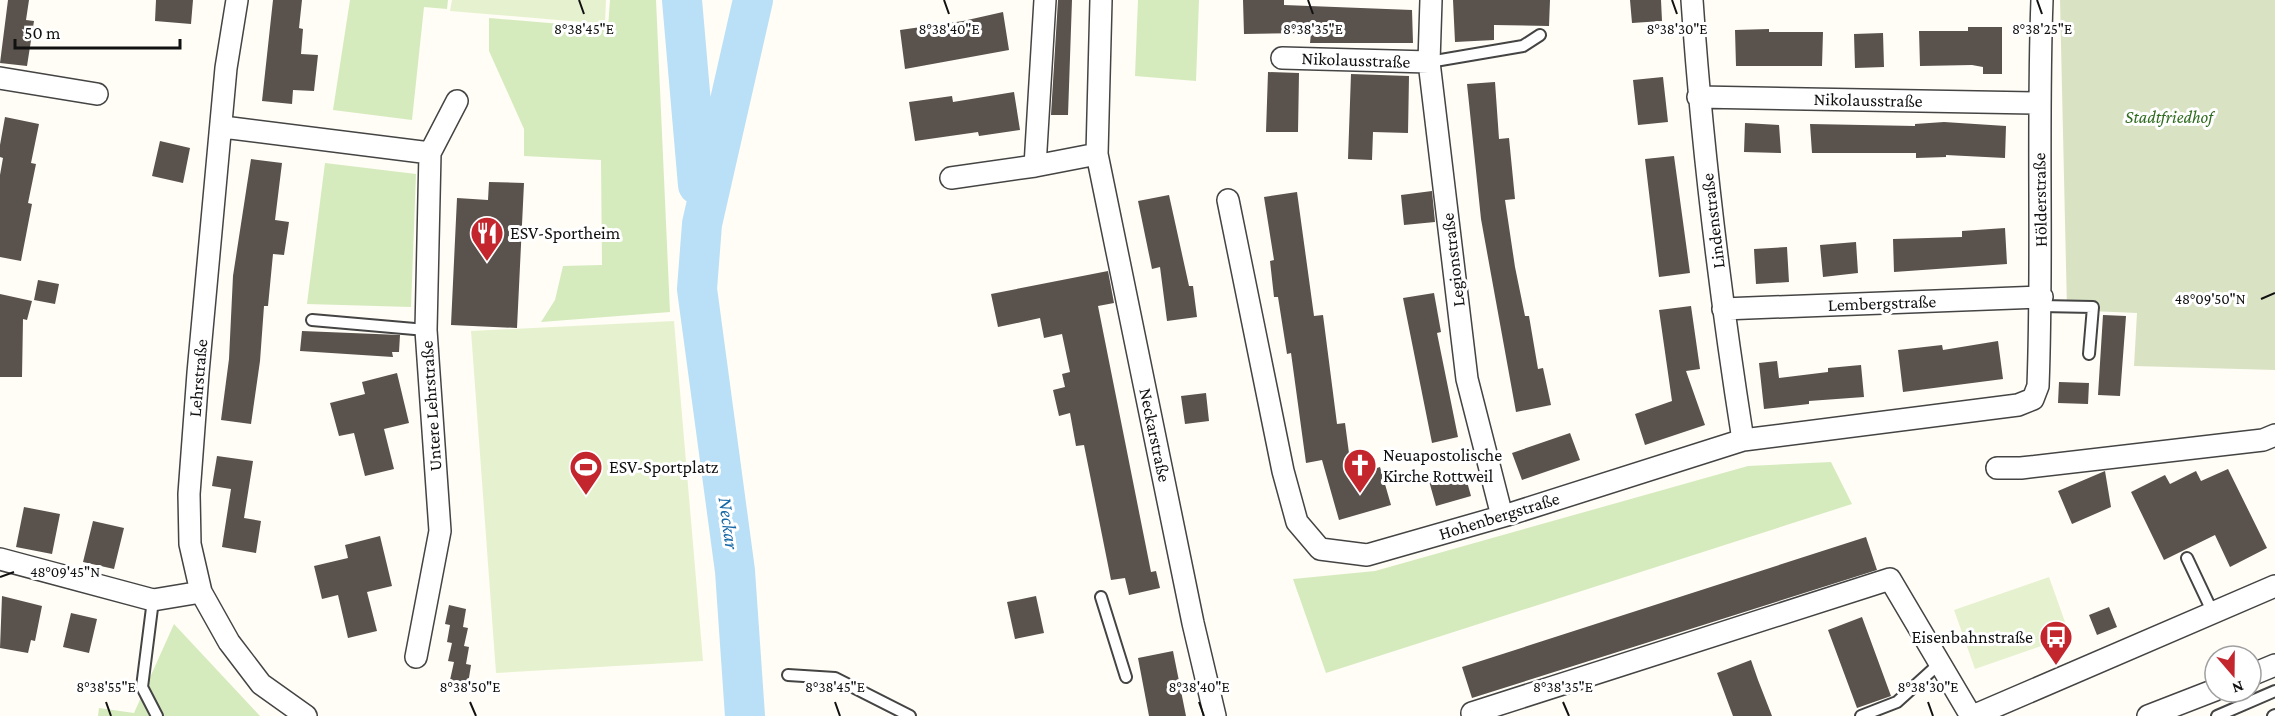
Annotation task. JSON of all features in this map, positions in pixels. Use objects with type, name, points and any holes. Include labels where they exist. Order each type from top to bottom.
[{"type":"street","name":"Lehrstraße","points":[[237,0],[226,68],[223,127],[198,373],[189,494],[190,544],[201,592],[229,642],[261,684],[306,716]]},
{"type":"street","points":[[1035,166],[1045,0]]},
{"type":"street","name":"Neckarstraße","points":[[1101,0],[1097,154],[1193,623],[1215,716]]},
{"type":"street","name":"Legionstraße","points":[[1431,0],[1429,62],[1467,379],[1502,516]]},
{"type":"street","name":"Lindenstraße","points":[[1692,0],[1698,97],[1723,309],[1743,440]]},
{"type":"street","name":"Hölderstraße","points":[[2033,399],[2038,386],[2041,302],[2038,103],[2042,0]]},
{"type":"street","name":"Nikolausstraße","points":[[1282,58],[1429,62]]},
{"type":"street","points":[[0,78],[97,94]]},
{"type":"street","name":"Nikolausstraße","points":[[1698,97],[2038,103]]},
{"type":"street","name":"Untere Lehrstraße","points":[[416,657],[440,531],[426,330],[430,153],[457,101]]},
{"type":"street","points":[[223,127],[430,153]]},
{"type":"street","points":[[951,178],[1097,154]]},
{"type":"street","name":"Hohenbergstraße","points":[[1228,200],[1283,471],[1297,522],[1320,549],[1367,555],[1502,516],[1743,440],[2018,405],[2033,399]]},
{"type":"street","name":"Lembergstraße","points":[[1723,309],[2041,302]]},
{"type":"street","points":[[1997,468],[2021,468],[2263,440],[2275,435]]},
{"type":"street","points":[[0,559],[153,600],[201,592]]},
{"type":"street","points":[[1473,716],[1472,713],[1890,579],[1972,716],[2275,586]]},
{"type":"street","points":[[2148,716],[2174,712],[2203,696]]},
{"type":"lane","points":[[1429,62],[1523,46],[1540,34]]},
{"type":"lane","points":[[2041,302],[2093,307],[2089,354]]},
{"type":"lane","points":[[312,320],[426,330]]},
{"type":"lane","points":[[2187,558],[2214,613]]},
{"type":"lane","points":[[1101,597],[1126,677]]},
{"type":"lane","points":[[153,600],[142,687],[157,716]]},
{"type":"lane","points":[[1861,716],[1897,702],[1940,663]]},
{"type":"lane","points":[[788,675],[835,678],[910,716]]},
{"type":"lane","points":[[2217,716],[2275,691]]},
{"type":"green space","points":[[350,0],[448,0],[447,9],[424,7],[412,120],[333,110]]},
{"type":"green space","points":[[452,0],[606,0],[605,24],[450,11]]},
{"type":"green space","points":[[610,0],[656,0],[670,312],[541,322],[555,300],[563,266],[602,265],[601,160],[524,156],[524,129],[489,51],[489,18],[608,28]]},
{"type":"green space","points":[[1138,0],[1199,0],[1196,81],[1135,76]]},
{"type":"green space","name":"Stadtfriedhof","points":[[2060,0],[2275,0],[2275,370],[2134,366],[2137,313],[2067,310]]},
{"type":"green space","points":[[325,163],[416,174],[411,307],[307,304]]},
{"type":"green space","name":"ESV-Sportplatz","points":[[674,321],[703,661],[496,673],[471,331]]},
{"type":"green space","points":[[1831,462],[1852,504],[1326,673],[1293,579],[1375,571],[1748,466]]},
{"type":"green space","points":[[2049,577],[2070,636],[1975,669],[1954,610]]},
{"type":"green space","points":[[174,624],[260,716],[98,716],[99,708],[134,713]]},
{"type":"building","points":[[8,0],[29,0],[26,20],[34,21],[27,66],[0,63]]},
{"type":"building","points":[[156,0],[193,0],[191,24],[155,21]]},
{"type":"building","points":[[273,0],[302,0],[299,28],[303,29],[301,54],[318,55],[314,91],[293,90],[292,104],[262,101]]},
{"type":"building","points":[[1058,0],[1072,0],[1068,115],[1051,115]]},
{"type":"building","points":[[1243,0],[1284,0],[1284,5],[1412,10],[1413,43],[1310,43],[1311,33],[1244,34]]},
{"type":"building","points":[[1453,0],[1550,0],[1549,26],[1494,25],[1494,40],[1455,42]]},
{"type":"building","points":[[1630,0],[1661,0],[1662,21],[1632,23]]},
{"type":"building","points":[[1003,12],[1009,50],[905,69],[900,30],[963,21]]},
{"type":"building","points":[[1968,27],[2002,27],[2002,74],[1983,74],[1983,67],[1972,65],[1920,66],[1919,31],[1968,31]]},
{"type":"building","points":[[1769,29],[1769,32],[1823,32],[1822,66],[1736,66],[1735,30]]},
{"type":"building","points":[[1883,33],[1884,67],[1855,68],[1854,34]]},
{"type":"building","points":[[1268,72],[1299,73],[1298,132],[1266,132]]},
{"type":"building","points":[[1351,74],[1409,76],[1408,133],[1373,132],[1372,160],[1348,159]]},
{"type":"building","points":[[1663,77],[1668,122],[1638,125],[1633,80]]},
{"type":"building","points":[[1495,82],[1499,139],[1509,138],[1515,199],[1505,200],[1515,267],[1525,316],[1529,316],[1538,369],[1543,368],[1551,405],[1516,412],[1481,219],[1467,84]]},
{"type":"building","points":[[1014,92],[1020,130],[979,136],[978,132],[915,141],[909,102],[952,96],[953,102]]},
{"type":"building","points":[[5,117],[39,124],[31,163],[36,164],[28,203],[32,204],[21,261],[0,257],[0,175],[3,158],[0,157],[0,145]]},
{"type":"building","points":[[1944,122],[2006,126],[2005,158],[1946,155],[1946,157],[1916,158],[1916,153],[1812,153],[1810,124],[1915,126],[1915,124]]},
{"type":"building","points":[[1745,123],[1779,125],[1781,153],[1744,152]]},
{"type":"building","points":[[160,141],[190,148],[183,183],[152,176]]},
{"type":"building","points":[[1674,156],[1690,273],[1659,277],[1645,159]]},
{"type":"building","points":[[251,159],[282,163],[275,220],[289,222],[284,255],[273,254],[268,306],[264,306],[260,361],[251,424],[221,420],[229,359],[233,276]]},
{"type":"building","name":"ESV-Sportheim","points":[[489,182],[524,183],[517,328],[451,325],[457,198],[488,200]]},
{"type":"building","points":[[1432,191],[1435,222],[1404,225],[1401,195]]},
{"type":"building","points":[[1297,192],[1314,316],[1323,315],[1337,424],[1345,423],[1352,476],[1380,467],[1391,505],[1339,520],[1322,460],[1306,463],[1291,353],[1287,354],[1278,297],[1274,297],[1270,261],[1274,260],[1264,197]]},
{"type":"building","points":[[1169,195],[1189,286],[1193,286],[1197,317],[1167,321],[1160,267],[1152,269],[1138,201]]},
{"type":"building","points":[[2005,228],[2007,264],[1894,272],[1893,239],[1962,237],[1962,231]]},
{"type":"building","points":[[1856,242],[1858,273],[1823,277],[1820,245]]},
{"type":"building","points":[[1787,247],[1789,282],[1756,284],[1754,249]]},
{"type":"building","points":[[1108,271],[1114,303],[1098,306],[1151,572],[1156,571],[1160,588],[1129,595],[1125,578],[1111,580],[1084,445],[1076,446],[1070,413],[1059,416],[1053,390],[1065,387],[1062,374],[1070,372],[1062,334],[1044,338],[1040,318],[998,327],[991,294]]},
{"type":"building","points":[[38,280],[59,284],[55,304],[34,300]]},
{"type":"building","points":[[1434,293],[1441,332],[1437,333],[1458,437],[1432,443],[1403,298]]},
{"type":"building","points":[[0,294],[32,301],[27,320],[23,319],[22,377],[0,377]]},
{"type":"building","points":[[1691,306],[1700,369],[1686,371],[1705,425],[1645,445],[1635,414],[1672,401],[1659,310]]},
{"type":"building","points":[[2103,315],[2126,316],[2120,396],[2098,395]]},
{"type":"building","points":[[302,331],[400,335],[399,352],[392,352],[393,357],[300,351]]},
{"type":"building","points":[[1998,341],[2003,379],[1903,392],[1898,350],[1942,345],[1943,350]]},
{"type":"building","points":[[1777,361],[1779,378],[1828,372],[1828,368],[1861,365],[1864,397],[1809,401],[1809,404],[1764,409],[1759,363]]},
{"type":"building","points":[[397,373],[409,423],[384,429],[394,469],[365,476],[354,433],[339,436],[330,403],[365,394],[362,382]]},
{"type":"building","points":[[2059,382],[2089,383],[2088,404],[2058,403]]},
{"type":"building","points":[[1206,393],[1209,421],[1185,424],[1181,396]]},
{"type":"building","points":[[1570,433],[1580,460],[1522,480],[1512,453]]},
{"type":"building","points":[[217,456],[253,461],[244,518],[261,521],[256,553],[222,547],[231,489],[212,486]]},
{"type":"building","points":[[2228,469],[2267,548],[2230,567],[2215,535],[2164,560],[2131,492],[2165,475],[2170,484],[2196,471],[2201,481]]},
{"type":"building","points":[[1464,471],[1471,496],[1436,506],[1429,481]]},
{"type":"building","points":[[2105,471],[2111,507],[2072,524],[2058,491]]},
{"type":"building","points":[[24,507],[60,514],[52,554],[16,547]]},
{"type":"building","points":[[93,521],[124,528],[114,569],[83,562]]},
{"type":"building","points":[[380,536],[392,586],[367,592],[377,631],[348,638],[338,595],[322,599],[314,566],[348,558],[345,545]]},
{"type":"building","points":[[1866,537],[1877,570],[1472,698],[1462,667]]},
{"type":"building","points":[[2,596],[42,606],[35,641],[31,640],[28,653],[0,648]]},
{"type":"building","points":[[1036,596],[1044,633],[1015,639],[1007,602]]},
{"type":"building","points":[[449,605],[466,609],[463,627],[468,628],[464,646],[469,647],[466,664],[471,665],[468,684],[450,680],[454,662],[448,661],[452,643],[447,642],[450,625],[445,624]]},
{"type":"building","points":[[2109,607],[2117,627],[2097,635],[2089,615]]},
{"type":"building","points":[[71,613],[97,619],[89,653],[63,647]]},
{"type":"building","points":[[1862,617],[1891,696],[1857,708],[1828,630]]},
{"type":"building","points":[[1173,651],[1186,716],[1149,716],[1138,658]]},
{"type":"building","points":[[1751,660],[1772,716],[1733,716],[1717,673]]},
{"type":"waterway","name":"Neckar","points":[[682,0],[698,185]]},
{"type":"waterway","name":"Neckar","points":[[745,716],[735,571],[697,289],[702,224],[753,0]]},
{"type":"place","name":"ESV-Sportheim","points":[[487,262]]},
{"type":"place","name":"Neuapostolische Kirche Rottweil","points":[[1360,494]]},
{"type":"place","name":"ESV-Sportplatz","points":[[586,496]]},
{"type":"place","name":"Eisenbahnstraße","points":[[2056,666]]}]
